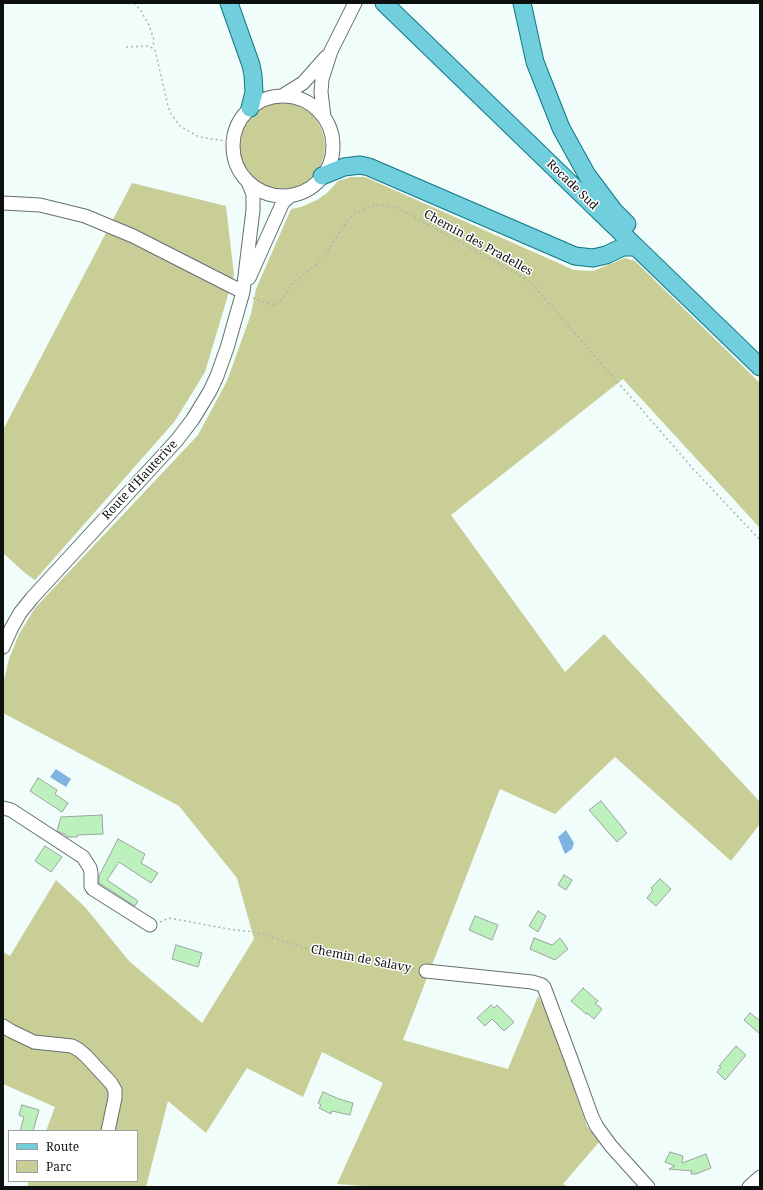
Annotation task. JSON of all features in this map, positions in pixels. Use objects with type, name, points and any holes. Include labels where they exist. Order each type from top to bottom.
[{"type":"main road","points":[[229,3],[251,65],[254,92],[250,108]]},
{"type":"main road","name":"Rocade Sud","points":[[384,3],[755,362]]},
{"type":"main road","points":[[522,3],[534,62],[561,128],[587,175],[614,211],[755,362]]},
{"type":"main road","points":[[322,176],[344,166],[360,165],[368,167],[575,256],[593,258],[606,255],[623,247],[632,246],[637,248]]},
{"type":"street","name":"Route d'Hauterive","points":[[324,117],[312,106],[298,98],[282,96],[271,97],[260,101],[241,117],[235,129],[233,153],[241,174],[248,182],[261,191],[276,195],[291,195],[303,192],[314,185],[322,176],[329,165],[332,153],[332,141],[329,128],[324,117],[320,92],[321,85],[331,51],[355,3]]},
{"type":"street","name":"Route d'Hauterive","points":[[282,96],[303,84],[331,51]]},
{"type":"street","name":"Route d'Hauterive","points":[[243,292],[253,210],[253,194],[248,182]]},
{"type":"street","name":"Route d'Hauterive","points":[[3,647],[10,629],[32,598],[171,447],[196,415],[217,376],[243,292],[283,202],[291,195]]},
{"type":"street","points":[[3,203],[40,205],[86,216],[133,236],[243,292]]},
{"type":"street","points":[[3,808],[11,810],[83,857],[90,868],[91,886],[93,889],[150,925]]},
{"type":"street","name":"Chemin de Salavy","points":[[426,971],[532,982],[542,985],[597,1127],[611,1146],[648,1187]]},
{"type":"street","points":[[3,1026],[34,1042],[72,1046],[86,1056],[111,1083],[115,1090],[115,1098],[108,1130]]},
{"type":"street","points":[[749,1187],[760,1177]]},
{"type":"path","points":[[134,3],[150,25],[154,40],[153,47],[157,54],[168,106],[175,120],[186,130],[199,137],[233,142]]},
{"type":"path","points":[[126,47],[153,47]]},
{"type":"path","name":"Chemin des Pradelles","points":[[243,292],[269,304],[279,303],[293,283],[322,260],[351,216],[362,209],[374,205],[386,205],[398,208],[524,278],[533,285],[696,472],[760,540]]},
{"type":"path","name":"Chemin de Salavy","points":[[150,925],[170,918],[234,930],[257,932],[308,949],[426,971]]},
{"type":"green space","points":[[282,103],[298,106],[306,110],[318,122],[322,130],[325,146],[322,162],[318,170],[306,182],[298,186],[282,189],[266,186],[258,182],[246,170],[242,162],[239,146],[242,130],[246,122],[258,110],[266,106]]},
{"type":"green space","points":[[351,177],[365,177],[574,270],[593,271],[625,258],[635,261],[760,383],[760,528],[623,379],[451,515],[565,672],[604,634],[760,802],[760,824],[731,861],[615,757],[555,814],[500,789],[403,1040],[508,1069],[538,996],[547,1011],[587,1126],[600,1141],[563,1184],[568,1187],[377,1187],[337,1184],[383,1083],[322,1052],[303,1097],[247,1068],[206,1133],[168,1101],[146,1187],[27,1187],[29,1182],[138,1182],[138,1130],[46,1130],[55,1107],[3,1084],[3,952],[10,956],[56,880],[85,907],[129,961],[202,1023],[254,939],[237,878],[179,806],[3,713],[3,684],[9,659],[19,634],[35,608],[198,435],[227,381],[251,314],[256,289],[291,209],[301,207],[317,200],[327,193],[338,181]]},
{"type":"green space","points":[[132,183],[226,206],[234,275],[205,372],[175,421],[35,580],[3,553],[3,430]]},
{"type":"water","points":[[56,769],[71,779],[66,787],[50,777]]},
{"type":"water","points":[[566,830],[574,843],[572,849],[565,854],[558,837]]},
{"type":"building","points":[[38,778],[57,790],[55,794],[68,803],[62,812],[30,791]]},
{"type":"building","points":[[601,801],[627,833],[617,842],[589,810]]},
{"type":"building","points":[[102,815],[103,834],[67,837],[66,835],[57,831],[61,817]]},
{"type":"building","points":[[118,839],[145,854],[141,863],[158,873],[151,883],[119,862],[107,880],[138,901],[135,906],[99,883],[99,876]]},
{"type":"building","points":[[45,846],[62,857],[51,872],[35,861]]},
{"type":"building","points":[[564,875],[572,880],[566,890],[558,885]]},
{"type":"building","points":[[660,879],[671,889],[656,906],[647,898],[653,890],[651,888]]},
{"type":"building","points":[[538,911],[546,916],[538,932],[529,926]]},
{"type":"building","points":[[475,916],[498,925],[492,940],[469,930]]},
{"type":"building","points":[[534,938],[552,945],[560,938],[568,949],[555,960],[530,949]]},
{"type":"building","points":[[176,945],[202,953],[198,967],[172,959]]},
{"type":"building","points":[[583,988],[598,1001],[595,1003],[602,1009],[594,1019],[571,1001]]},
{"type":"building","points":[[491,1005],[494,1008],[497,1005],[514,1022],[504,1031],[492,1019],[485,1026],[477,1018]]},
{"type":"building","points":[[750,1013],[760,1021],[760,1034],[744,1020]]},
{"type":"building","points":[[736,1046],[746,1055],[725,1080],[717,1072],[721,1067],[719,1066]]},
{"type":"building","points":[[323,1092],[353,1103],[350,1115],[332,1111],[331,1114],[319,1108],[321,1105],[318,1103]]},
{"type":"building","points":[[22,1105],[39,1110],[33,1130],[20,1130],[24,1117],[19,1115]]},
{"type":"building","points":[[670,1152],[683,1156],[682,1163],[706,1154],[711,1168],[696,1174],[691,1174],[692,1171],[669,1169],[675,1166],[665,1162]]}]
